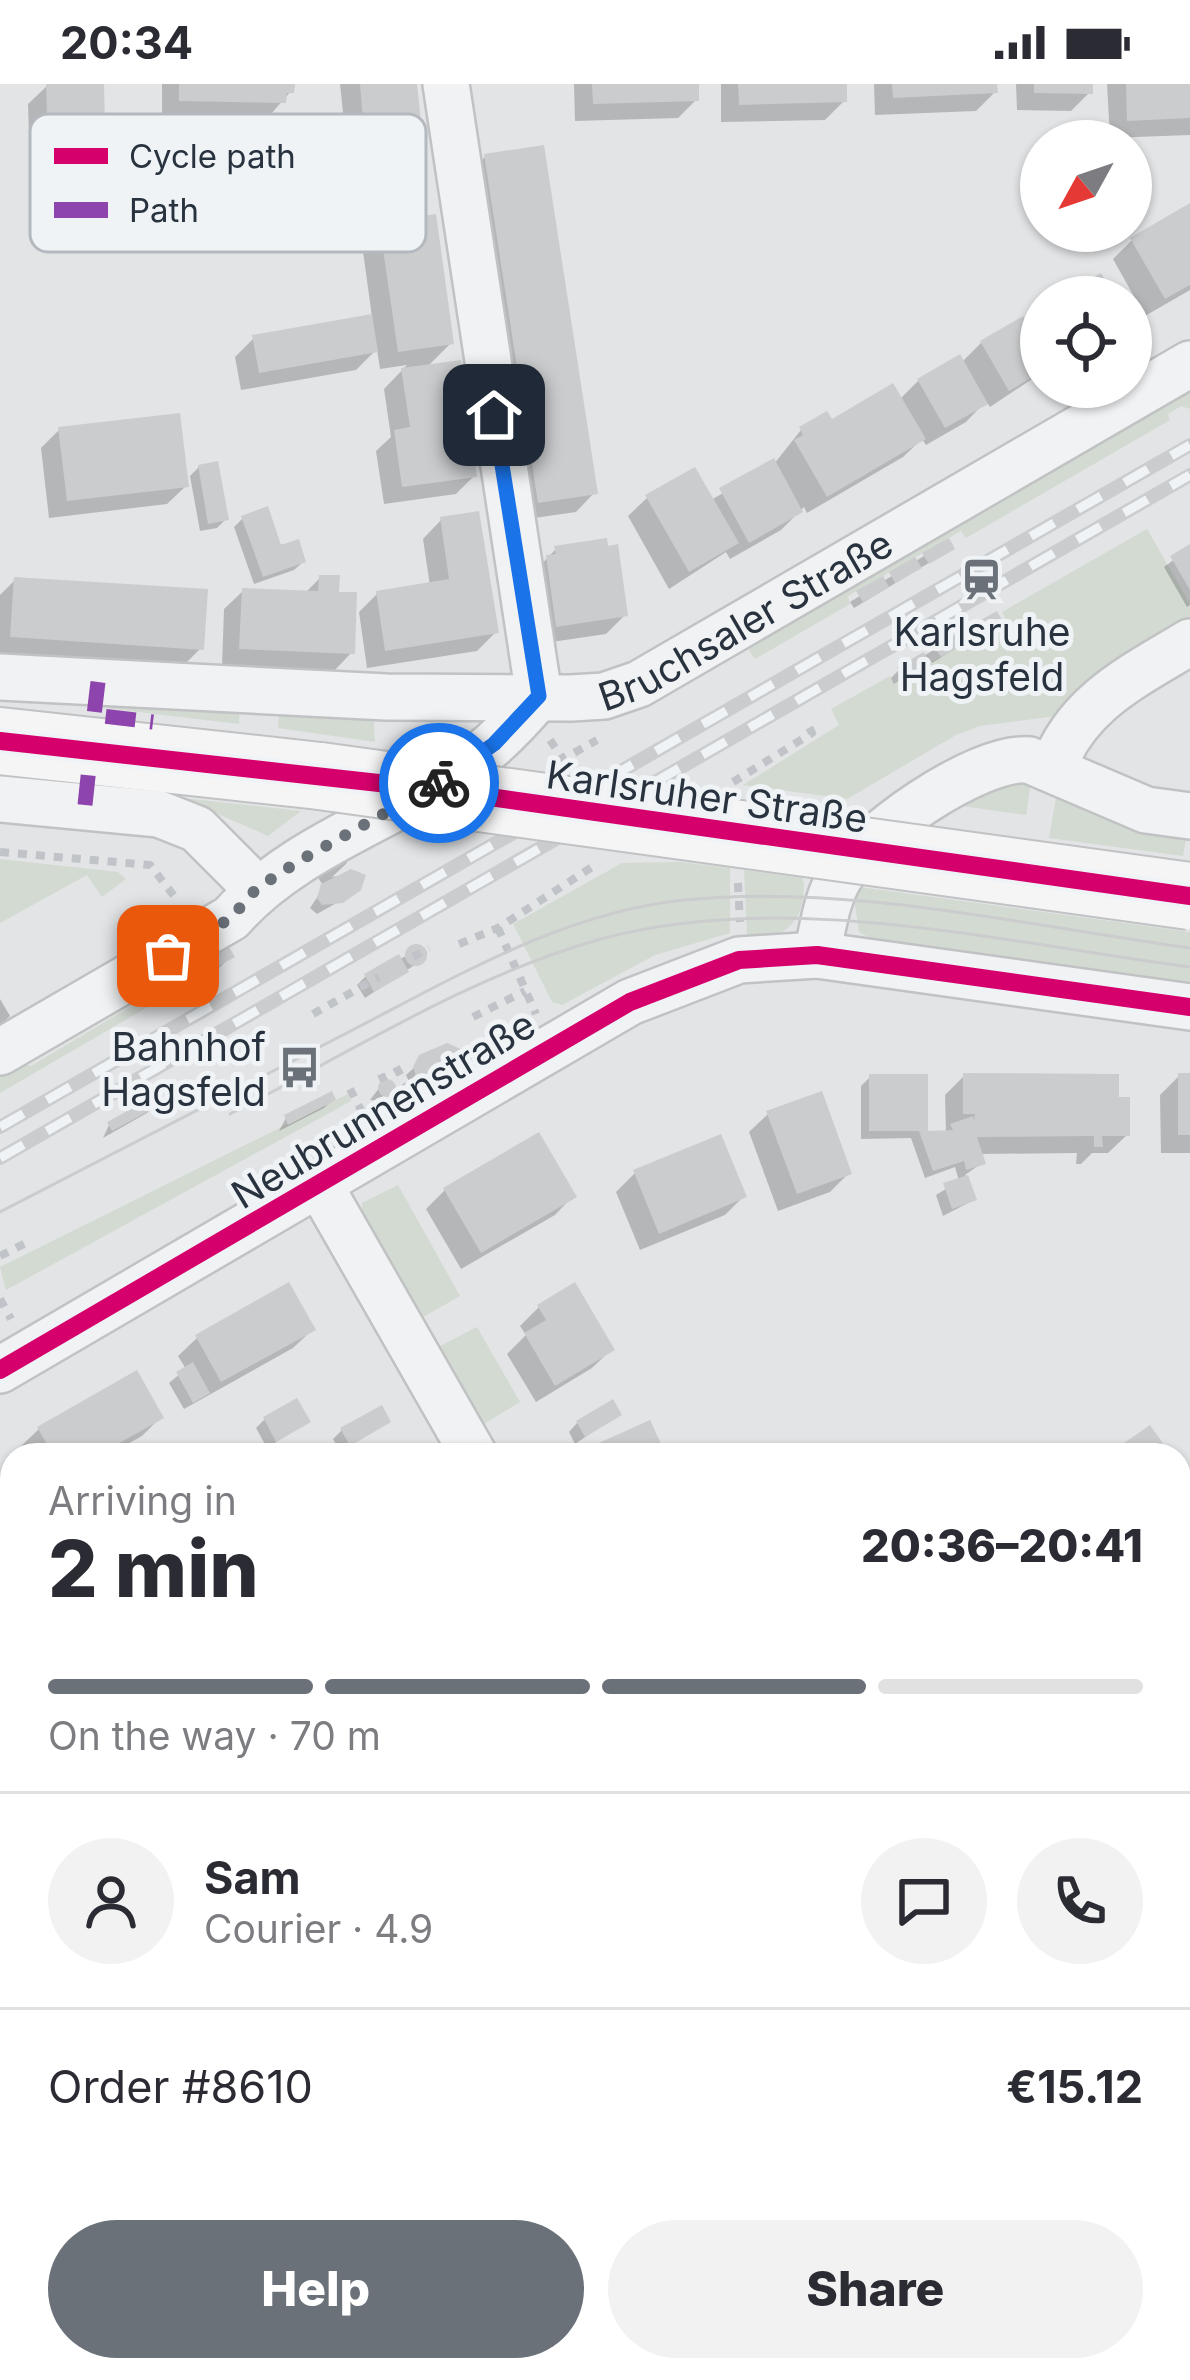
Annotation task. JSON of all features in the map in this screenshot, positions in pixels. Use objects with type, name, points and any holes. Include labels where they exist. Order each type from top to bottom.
[{"type":"street","points":[[446,84],[539,696]]},
{"type":"street","name":"Bruchsaler Straße","points":[[0,1052],[231,918],[256,889],[452,776],[513,727],[539,696],[604,696],[639,684],[1190,364]]},
{"type":"street","points":[[1054,768],[1064,739],[1088,709],[1190,642]]},
{"type":"street","name":"Karlsruher Straße","points":[[0,677],[386,698],[539,696]]},
{"type":"street","name":"Karlsruher Straße","points":[[0,741],[433,789],[1190,896]]},
{"type":"street","name":"Karlsruher Straße","points":[[817,955],[836,883],[870,842],[975,770],[1011,759],[1054,768],[1146,810],[1190,817]]},
{"type":"street","points":[[0,799],[159,814],[197,829],[256,889]]},
{"type":"street","points":[[817,955],[1190,1007]]},
{"type":"street","name":"Neubrunnenstraße","points":[[0,1370],[630,1002],[739,960],[817,955]]},
{"type":"street","points":[[320,1186],[467,1443]]},
{"type":"path","points":[[733,782],[812,733],[807,723]]},
{"type":"path","points":[[551,740],[563,759]]},
{"type":"path","points":[[0,852],[150,865],[201,936]]},
{"type":"path","points":[[737,878],[739,960]]},
{"type":"path","points":[[459,944],[498,928],[536,1013]]},
{"type":"path","points":[[413,957],[429,948]]},
{"type":"path","points":[[313,1014],[379,977]]},
{"type":"path","points":[[473,1017],[525,992]]},
{"type":"path","points":[[396,1067],[407,1088]]},
{"type":"path","points":[[350,1089],[358,1105]]},
{"type":"path","points":[[0,1256],[30,1241]]},
{"type":"shaded area","points":[[1190,390],[1190,409],[1181,406],[1168,414],[1170,420],[966,538],[961,531],[848,596],[850,604],[755,659],[747,647]]},
{"type":"shaded area","points":[[1147,529],[1190,604],[1190,616],[1080,689],[1056,716],[980,726],[956,735],[847,799],[743,785],[839,725],[831,709],[890,676],[894,683],[1006,620],[1002,612]]},
{"type":"shaded area","points":[[106,696],[240,704],[239,724],[105,708]]},
{"type":"shaded area","points":[[280,705],[373,709],[375,742],[278,728]]},
{"type":"shaded area","points":[[1021,779],[1031,782],[1026,815],[962,806],[980,792]]},
{"type":"shaded area","points":[[1057,792],[1129,826],[1186,839],[1183,856],[1049,838]]},
{"type":"shaded area","points":[[182,798],[301,811],[268,836]]},
{"type":"shaded area","points":[[0,859],[118,872],[126,879],[102,897],[87,875],[0,923]]},
{"type":"shaded area","points":[[680,862],[730,868],[730,933],[655,955],[562,1005],[552,1002],[513,924],[622,863]]},
{"type":"shaded area","points":[[744,870],[803,878],[802,904],[784,931],[773,936],[747,935]]},
{"type":"shaded area","points":[[852,886],[1190,932],[1190,988],[879,943],[859,932]]},
{"type":"shaded area","points":[[199,949],[213,969],[0,1093],[0,1075],[20,1063],[31,1066],[183,975],[184,959]]},
{"type":"shaded area","points":[[348,1094],[351,1101],[6,1290],[0,1267]]},
{"type":"shaded area","points":[[398,1185],[460,1296],[418,1320],[362,1215],[362,1203]]},
{"type":"shaded area","points":[[477,1327],[520,1402],[479,1427],[434,1349]]},
{"type":"building","points":[[46,84],[104,84],[105,114],[47,114]]},
{"type":"building","points":[[179,84],[295,84],[286,103],[179,101]]},
{"type":"building","points":[[360,84],[417,84],[420,114],[362,114]]},
{"type":"building","points":[[592,84],[699,84],[699,101],[593,104]]},
{"type":"building","points":[[738,84],[847,84],[847,102],[739,105]]},
{"type":"building","points":[[892,84],[997,84],[998,93],[893,98]]},
{"type":"building","points":[[1034,84],[1093,84],[1093,94],[1034,93]]},
{"type":"building","points":[[1126,84],[1190,84],[1190,118],[1127,120]]},
{"type":"building","points":[[544,145],[598,494],[538,503],[484,154]]},
{"type":"building","points":[[1190,203],[1190,285],[1165,299],[1138,252],[1152,252],[1152,225]]},
{"type":"building","points":[[436,214],[454,344],[398,352],[383,252],[426,252],[426,215]]},
{"type":"building","points":[[372,314],[378,352],[259,373],[252,335]]},
{"type":"building","points":[[1020,318],[1020,384],[1009,391],[980,341]]},
{"type":"building","points":[[960,354],[988,404],[945,428],[917,379]]},
{"type":"building","points":[[461,360],[477,477],[402,487],[394,430],[410,427],[401,368]]},
{"type":"building","points":[[893,383],[926,439],[827,497],[794,440],[803,435],[799,427],[827,411],[832,419]]},
{"type":"building","points":[[180,413],[189,487],[67,501],[58,427]]},
{"type":"building","points":[[774,458],[803,512],[749,543],[719,488]]},
{"type":"building","points":[[218,461],[229,520],[208,524],[198,465]]},
{"type":"building","points":[[695,467],[739,543],[689,572],[645,495]]},
{"type":"building","points":[[268,506],[281,545],[299,539],[306,562],[263,577],[241,516]]},
{"type":"building","points":[[479,511],[499,633],[385,651],[376,591],[449,579],[440,517]]},
{"type":"building","points":[[607,538],[608,546],[618,544],[628,616],[556,627],[546,555],[556,554],[554,546]]},
{"type":"building","points":[[949,538],[955,549],[929,564],[922,553]]},
{"type":"building","points":[[1190,544],[1190,590],[1170,556]]},
{"type":"building","points":[[915,557],[922,568],[895,583],[889,572]]},
{"type":"building","points":[[319,575],[340,575],[339,592],[357,592],[355,654],[239,649],[242,588],[318,591]]},
{"type":"building","points":[[883,576],[889,587],[863,602],[856,591]]},
{"type":"building","points":[[14,577],[208,589],[204,650],[10,637]]},
{"type":"building","points":[[997,611],[1003,622],[977,637],[970,626]]},
{"type":"building","points":[[961,631],[967,642],[941,657],[934,646]]},
{"type":"building","points":[[924,652],[930,663],[903,678],[897,667]]},
{"type":"building","points":[[351,869],[366,875],[361,890],[343,903],[322,905],[317,898],[321,884]]},
{"type":"building","points":[[226,942],[235,957],[213,969],[205,954]]},
{"type":"building","points":[[416,944],[427,955],[416,966],[405,955]]},
{"type":"building","points":[[399,954],[409,972],[374,992],[364,974]]},
{"type":"building","points":[[447,1043],[461,1049],[456,1064],[438,1077],[417,1079],[413,1067],[419,1055]]},
{"type":"building","points":[[963,1073],[1119,1074],[1119,1097],[1130,1097],[1130,1136],[1102,1136],[1103,1147],[1094,1147],[1094,1136],[977,1137],[986,1164],[966,1170],[964,1161],[933,1171],[919,1131],[869,1131],[869,1074],[928,1074],[928,1131],[953,1130],[950,1124],[973,1116],[974,1121],[975,1114],[963,1114]]},
{"type":"building","points":[[1178,1073],[1190,1073],[1190,1135],[1178,1135]]},
{"type":"building","points":[[387,1079],[396,1088],[387,1097],[378,1088]]},
{"type":"building","points":[[332,1091],[336,1100],[288,1125],[284,1115]]},
{"type":"building","points":[[822,1091],[852,1174],[797,1194],[766,1111]]},
{"type":"building","points":[[155,1096],[160,1105],[112,1131],[107,1122]]},
{"type":"building","points":[[539,1132],[577,1197],[481,1253],[443,1188]]},
{"type":"building","points":[[721,1134],[747,1197],[659,1234],[633,1170]]},
{"type":"building","points":[[968,1175],[977,1200],[952,1209],[943,1183]]},
{"type":"building","points":[[289,1282],[316,1330],[221,1382],[195,1335]]},
{"type":"building","points":[[575,1282],[615,1350],[555,1386],[524,1333],[546,1320],[537,1305]]},
{"type":"building","points":[[193,1362],[210,1393],[193,1403],[176,1372]]},
{"type":"building","points":[[137,1370],[164,1418],[119,1443],[46,1443],[37,1427]]},
{"type":"building","points":[[297,1398],[311,1422],[276,1442],[263,1417]]},
{"type":"building","points":[[613,1399],[622,1415],[585,1437],[576,1421]]},
{"type":"building","points":[[382,1405],[391,1422],[355,1443],[348,1443],[340,1428]]},
{"type":"building","points":[[650,1420],[661,1443],[599,1443]]},
{"type":"building","points":[[1150,1425],[1163,1443],[1124,1443]]},
{"type":"tram line","points":[[0,1212],[464,972],[549,934],[638,907],[746,896],[809,897],[937,909],[1190,948]]},
{"type":"tram line","points":[[230,1114],[411,1017],[505,973],[601,939],[671,925],[744,918],[895,925],[1190,967]]},
{"type":"railway","points":[[0,1127],[1190,445]]},
{"type":"railway","points":[[0,1158],[1190,475]]},
{"type":"marked path","points":[[98,682],[94,715],[153,722]]},
{"type":"marked path","points":[[85,805],[92,739]]},
{"type":"cycle path","points":[[0,741],[433,789],[1190,896]]},
{"type":"cycle path","points":[[0,1370],[630,1002],[739,960],[817,955],[1190,1007]]},
{"type":"way so far","points":[[168,956],[231,918],[256,889],[299,861],[439,783]]},
{"type":"place","name":"Karlsruhe Hagsfeld","points":[[982,579]]},
{"type":"place","name":"Bahnhof Hagsfeld","points":[[300,1068]]},
{"type":"route","points":[[439,783],[494,744],[539,696],[494,415]]}]
